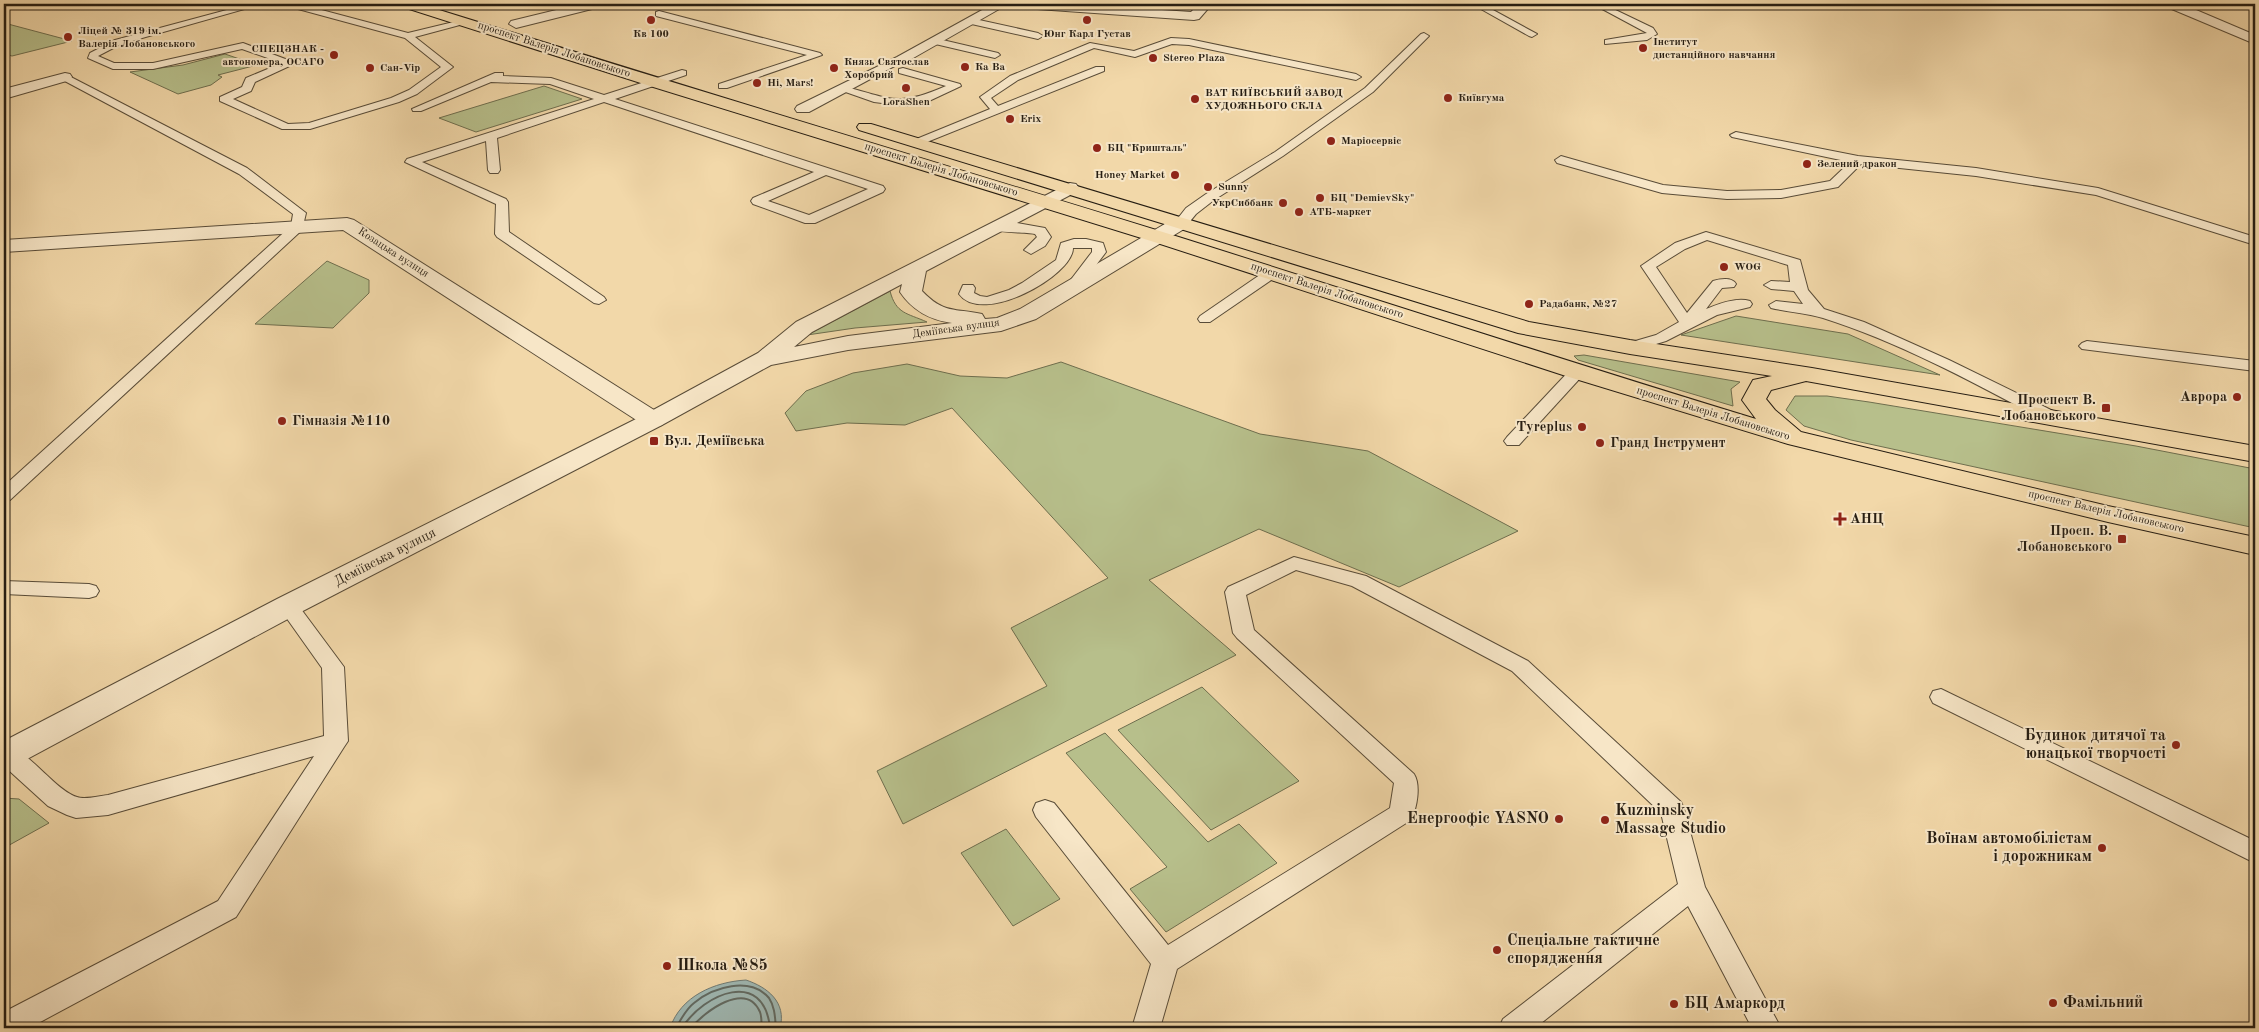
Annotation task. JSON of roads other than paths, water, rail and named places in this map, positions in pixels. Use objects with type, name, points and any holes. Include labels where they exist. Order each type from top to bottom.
[{"type":"main road","name":"проспект Валерія Лобановського","points":[[408,4],[655,83],[1158,237],[1577,372],[1797,439],[2108,514],[2255,546]]},
{"type":"main road","name":"проспект Валерія Лобановського","points":[[449,4],[482,14]]},
{"type":"main road","name":"проспект Валерія Лобановського","points":[[499,19],[544,32]]},
{"type":"main road","points":[[654,65],[750,93]]},
{"type":"main road","points":[[786,104],[822,114]]},
{"type":"main road","name":"проспект Валерія Лобановського","points":[[851,123],[1526,328],[2255,454]]},
{"type":"main road","points":[[1797,439],[1766,415],[1754,400],[1762,385],[1812,376]]},
{"type":"street","points":[[516,24],[595,4]]},
{"type":"street","points":[[803,109],[842,89],[901,63],[934,41],[1002,4]]},
{"type":"street","points":[[1022,4],[1194,16],[1206,4]]},
{"type":"street","points":[[2172,4],[2255,40]]},
{"type":"street","points":[[4,94],[66,77]]},
{"type":"street","name":"Деміївська вулиця","points":[[5,755],[288,606],[653,420],[766,358],[804,327],[1070,188]]},
{"type":"street","name":"Деміївська вулиця","points":[[766,358],[848,343],[1001,324],[1028,314],[1182,222]]},
{"type":"street","name":"Козацька вулиця","points":[[4,246],[347,224],[653,420]]},
{"type":"street","points":[[916,269],[911,292],[925,308],[949,318],[981,319],[1028,314]]},
{"type":"lane","points":[[258,4],[118,42],[102,49],[93,55],[93,58],[113,66],[137,67],[172,62],[245,46],[291,63],[250,80],[247,89],[224,99],[286,127],[297,128],[310,126],[395,100],[413,92],[448,67],[430,55],[408,36],[290,4]]},
{"type":"lane","points":[[1476,4],[1532,34]]},
{"type":"lane","points":[[1597,4],[1650,30],[1652,34],[1647,37],[1608,42]]},
{"type":"lane","points":[[659,14],[817,55],[723,86]]},
{"type":"lane","points":[[970,21],[1038,36]]},
{"type":"lane","points":[[408,36],[466,22]]},
{"type":"lane","points":[[1182,222],[1191,211],[1210,197],[1279,154],[1369,90],[1424,36]]},
{"type":"lane","points":[[997,110],[985,97],[1014,78],[1093,45],[1135,54],[1171,40],[1189,42],[1356,77]]},
{"type":"lane","points":[[934,41],[995,55]]},
{"type":"lane","points":[[842,89],[871,98],[903,104],[917,102],[956,86],[901,63]]},
{"type":"lane","points":[[417,108],[517,68]]},
{"type":"lane","points":[[918,142],[1100,69]]},
{"type":"lane","points":[[599,300],[502,234],[502,202],[411,162],[682,73]]},
{"type":"lane","points":[[4,496],[297,227],[300,213],[243,171],[66,77]]},
{"type":"lane","points":[[488,80],[551,81],[826,171],[879,189],[810,220],[757,201],[826,171]]},
{"type":"lane","points":[[1736,135],[1858,160],[1976,172],[2098,192],[2254,242]]},
{"type":"lane","points":[[491,136],[494,170]]},
{"type":"lane","points":[[1561,160],[1662,189],[1727,195],[1781,194],[1834,184],[1858,160]]},
{"type":"lane","points":[[995,228],[1017,227],[1040,231],[1044,236],[1040,243],[1031,250]]},
{"type":"lane","points":[[1687,323],[1648,266],[1680,246],[1706,236],[1795,263],[1794,274],[1802,293],[1818,311]]},
{"type":"lane","points":[[968,288],[966,294],[970,299],[983,303],[1004,299],[1061,263],[1066,254],[1066,246],[1074,242],[1086,242],[1098,246],[1098,252],[1070,290]]},
{"type":"lane","points":[[1204,319],[1272,273]]},
{"type":"lane","points":[[1630,347],[1659,338],[1687,323],[1735,304],[1737,294],[1718,284],[1687,323]]},
{"type":"lane","points":[[1802,293],[1774,296],[1880,334],[1967,373],[2052,418]]},
{"type":"lane","points":[[2087,346],[2255,366]]},
{"type":"lane","points":[[1513,441],[1577,372]]},
{"type":"lane","points":[[1146,1028],[1165,962],[1402,813],[1406,780],[1244,633],[1235,592],[1294,563],[1359,581],[1520,666],[1672,809],[1692,888],[1767,1028]]},
{"type":"lane","points":[[4,587],[90,591]]},
{"type":"lane","points":[[4,1027],[227,909],[336,741],[333,667],[288,606]]},
{"type":"lane","points":[[1941,697],[2255,853]]},
{"type":"lane","points":[[5,755],[57,799],[76,808],[108,805],[336,741]]},
{"type":"lane","points":[[1045,810],[1165,962]]},
{"type":"lane","points":[[1513,1028],[1692,888]]},
{"type":"water","points":[[746,980],[768,991],[774,997],[781,1011],[780,1028],[670,1028],[675,1017],[690,999],[722,984]]},
{"type":"place","name":"Кв 100","points":[[651,20]]},
{"type":"place","name":"Юнг Карл Густав","points":[[1087,20]]},
{"type":"place","name":"Ліцей № 319 ім. Валерія Лобановського","points":[[68,37]]},
{"type":"place","name":"Інститут дистанційного навчання","points":[[1643,48]]},
{"type":"place","name":"СПЕЦЗНАК - автономера, ОСАГО","points":[[334,55]]},
{"type":"place","name":"Stereo Plaza","points":[[1153,58]]},
{"type":"place","name":"Ка Ва","points":[[965,67]]},
{"type":"place","name":"Сан-Vip","points":[[370,68]]},
{"type":"place","name":"Князь Святослав Хоробрий","points":[[834,68]]},
{"type":"place","name":"Hi, Mars!","points":[[757,83]]},
{"type":"place","name":"LoraShen","points":[[906,88]]},
{"type":"place","name":"Київгума","points":[[1448,98]]},
{"type":"place","name":"ВАТ КИЇВСЬКИЙ ЗАВОД ХУДОЖНЬОГО СКЛА","points":[[1195,99]]},
{"type":"place","name":"Erix","points":[[1010,119]]},
{"type":"place","name":"Маріосервіс","points":[[1331,141]]},
{"type":"place","name":"БЦ \"Кришталь\"","points":[[1097,148]]},
{"type":"place","name":"Зелений дракон","points":[[1807,164]]},
{"type":"place","name":"Honey Market","points":[[1175,175]]},
{"type":"place","name":"Sunny","points":[[1208,187]]},
{"type":"place","name":"БЦ \"DemievSky\"","points":[[1320,198]]},
{"type":"place","name":"УкрСиббанк","points":[[1283,203]]},
{"type":"place","name":"АТБ-маркет","points":[[1299,212]]},
{"type":"place","name":"WOG","points":[[1724,267]]},
{"type":"place","name":"Радабанк, №27","points":[[1529,304]]},
{"type":"place","name":"Аврора","points":[[2237,397]]},
{"type":"place","name":"Проспект В. Лобановського","points":[[2106,408]]},
{"type":"place","name":"Гімназія №110","points":[[282,421]]},
{"type":"place","name":"Tyreplus","points":[[1582,427]]},
{"type":"place","name":"Вул. Деміївська","points":[[654,441]]},
{"type":"place","name":"Гранд Інструмент","points":[[1600,443]]},
{"type":"place","name":"АНЦ","points":[[1840,519]]},
{"type":"place","name":"Просп. В. Лобановського","points":[[2122,539]]},
{"type":"place","name":"Будинок дитячої та юнацької творчості","points":[[2176,745]]},
{"type":"place","name":"Енергоофіс YASNO","points":[[1559,819]]},
{"type":"place","name":"Kuzminsky Massage Studio","points":[[1605,820]]},
{"type":"place","name":"Воїнам автомобілістам і дорожникам","points":[[2102,848]]},
{"type":"place","name":"Спеціальне тактичне спорядження","points":[[1497,950]]},
{"type":"place","name":"Школа №85","points":[[667,966]]},
{"type":"place","name":"Фамільний","points":[[2053,1003]]},
{"type":"place","name":"БЦ Амаркорд","points":[[1674,1004]]}]
